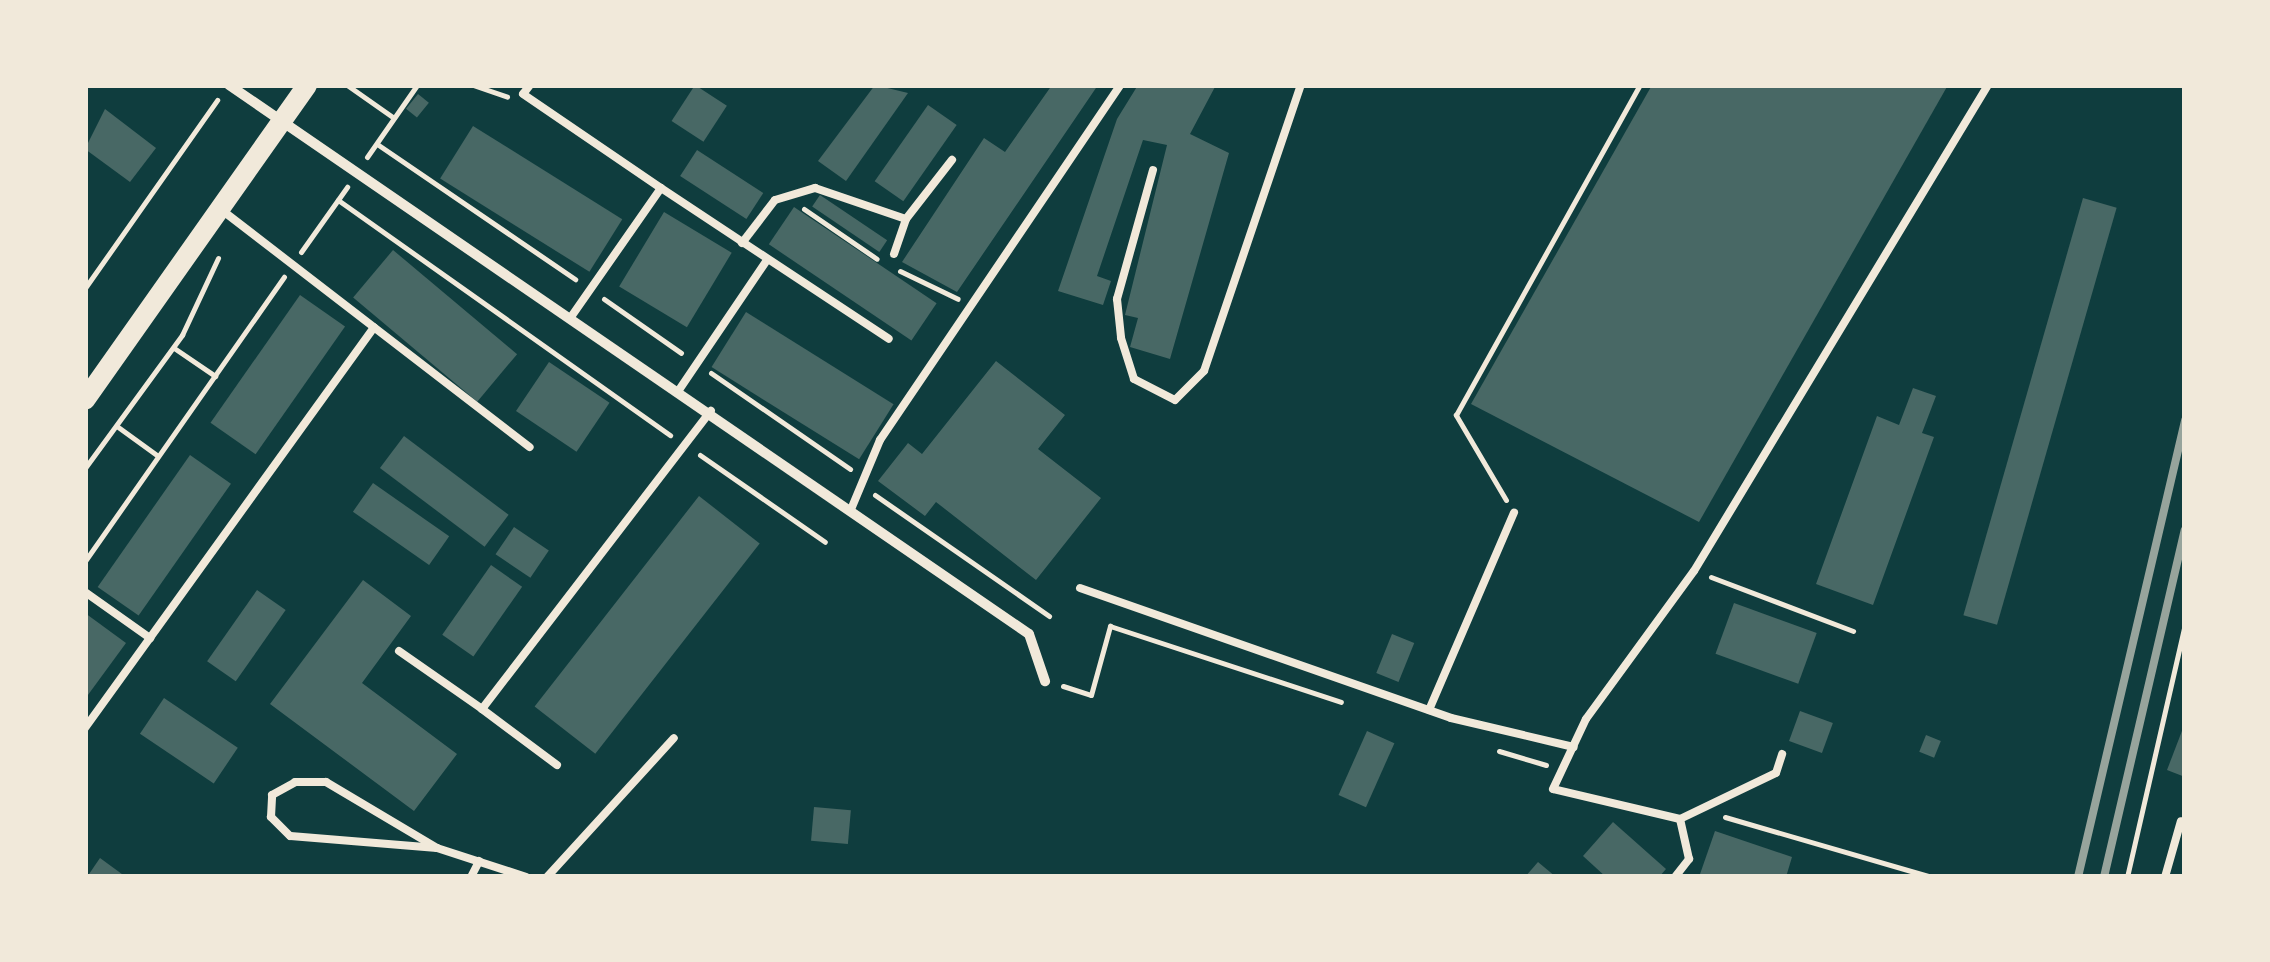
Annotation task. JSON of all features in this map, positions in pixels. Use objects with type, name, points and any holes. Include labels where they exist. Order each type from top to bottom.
[{"type":"main road","points":[[85,400],[307,85]]},
{"type":"street","points":[[228,85],[282,120],[354,177],[571,316],[852,506],[1029,634],[1046,681]]},
{"type":"lane","points":[[530,85],[523,94],[889,339]]},
{"type":"lane","points":[[852,506],[866,486],[880,440],[1120,85]]},
{"type":"lane","points":[[1154,170],[1117,299],[1121,338],[1134,379],[1175,400],[1204,371],[1301,85]]},
{"type":"lane","points":[[1782,754],[1776,773],[1680,819],[1553,789],[1574,747],[1694,571],[1988,85]]},
{"type":"lane","points":[[894,254],[906,219],[952,160]]},
{"type":"lane","points":[[571,316],[661,188]]},
{"type":"lane","points":[[742,243],[775,200],[815,188],[906,219]]},
{"type":"lane","points":[[220,208],[530,446]]},
{"type":"lane","points":[[679,390],[768,260]]},
{"type":"lane","points":[[85,728],[374,327]]},
{"type":"lane","points":[[482,709],[711,411]]},
{"type":"lane","points":[[1429,710],[1514,513]]},
{"type":"lane","points":[[1080,588],[1429,710],[1574,747]]},
{"type":"lane","points":[[85,592],[150,638]]},
{"type":"lane","points":[[399,651],[557,766]]},
{"type":"lane","points":[[547,877],[674,738]]},
{"type":"lane","points":[[437,848],[290,836],[271,818],[272,795],[295,782],[326,782],[437,848],[526,877]]},
{"type":"lane","points":[[1675,877],[1689,859],[1680,819]]},
{"type":"lane","points":[[2165,877],[2181,821]]},
{"type":"lane","points":[[472,877],[479,862]]},
{"type":"path","points":[[85,288],[228,85]]},
{"type":"path","points":[[347,85],[394,118]]},
{"type":"path","points":[[85,562],[417,85]]},
{"type":"path","points":[[473,85],[503,103],[515,85]]},
{"type":"path","points":[[1514,513],[1456,414],[1640,85]]},
{"type":"path","points":[[376,144],[697,363],[1049,616]]},
{"type":"path","points":[[342,175],[354,177]]},
{"type":"path","points":[[338,200],[824,542]]},
{"type":"path","points":[[85,468],[174,348],[238,222]]},
{"type":"path","points":[[174,348],[215,376]]},
{"type":"path","points":[[118,427],[158,456]]},
{"type":"path","points":[[1694,571],[1853,631]]},
{"type":"path","points":[[2127,877],[2185,623]]},
{"type":"path","points":[[1046,681],[1092,695],[1110,626]]},
{"type":"building","points":[[695,85],[727,106],[703,142],[672,121]]},
{"type":"building","points":[[875,85],[908,93],[846,181],[818,161]]},
{"type":"building","points":[[1052,85],[1098,85],[957,292],[902,262],[984,138],[1005,152]]},
{"type":"building","points":[[1138,85],[1216,85],[1190,134],[1229,153],[1170,359],[1130,347],[1138,318],[1125,315],[1167,145],[1143,140],[1097,276],[1111,281],[1103,305],[1058,291],[1117,119]]},
{"type":"building","points":[[1652,85],[1948,85],[1699,522],[1471,404]]},
{"type":"building","points":[[418,94],[429,103],[417,118],[406,109]]},
{"type":"building","points":[[928,105],[957,125],[903,201],[875,181]]},
{"type":"building","points":[[105,109],[156,148],[130,182],[85,149]]},
{"type":"building","points":[[473,126],[622,219],[589,272],[440,179]]},
{"type":"building","points":[[697,150],[763,193],[746,219],[680,176]]},
{"type":"building","points":[[820,195],[887,240],[879,252],[812,207]]},
{"type":"building","points":[[2083,198],[2117,208],[1997,625],[1963,615]]},
{"type":"building","points":[[794,207],[937,303],[911,340],[769,244]]},
{"type":"building","points":[[664,212],[732,253],[687,327],[619,287]]},
{"type":"building","points":[[393,250],[517,354],[477,402],[353,297]]},
{"type":"building","points":[[300,295],[345,327],[256,454],[211,423]]},
{"type":"building","points":[[746,312],[894,404],[859,459],[712,367]]},
{"type":"building","points":[[996,361],[1065,415],[1038,449],[1101,498],[1036,580],[936,502],[925,516],[878,481],[908,443],[922,454]]},
{"type":"building","points":[[549,362],[610,403],[577,452],[516,411]]},
{"type":"building","points":[[1913,388],[1936,396],[1922,433],[1934,437],[1873,605],[1816,584],[1877,416],[1899,425]]},
{"type":"building","points":[[404,436],[509,515],[485,547],[380,468]]},
{"type":"building","points":[[190,455],[231,484],[139,616],[98,587]]},
{"type":"building","points":[[373,483],[449,536],[429,565],[353,512]]},
{"type":"building","points":[[699,496],[760,543],[595,754],[535,706]]},
{"type":"building","points":[[514,527],[549,550],[530,578],[496,554]]},
{"type":"building","points":[[491,565],[522,587],[473,656],[442,635]]},
{"type":"building","points":[[363,580],[411,616],[362,683],[457,754],[414,811],[270,704]]},
{"type":"building","points":[[257,590],[286,610],[236,681],[207,661]]},
{"type":"building","points":[[1734,603],[1817,633],[1798,684],[1716,654]]},
{"type":"building","points":[[85,613],[126,643],[85,699]]},
{"type":"building","points":[[1392,634],[1414,643],[1399,682],[1376,673]]},
{"type":"building","points":[[164,698],[238,748],[214,783],[140,734]]},
{"type":"building","points":[[1800,711],[1833,723],[1822,753],[1789,741]]},
{"type":"building","points":[[2185,723],[2185,777],[2167,770]]},
{"type":"building","points":[[1367,731],[1394,743],[1366,807],[1339,795]]},
{"type":"building","points":[[1926,735],[1941,741],[1934,758],[1919,752]]},
{"type":"building","points":[[814,807],[851,810],[848,844],[811,841]]},
{"type":"building","points":[[1613,822],[1666,869],[1659,877],[1606,877],[1583,856]]},
{"type":"building","points":[[1715,831],[1792,857],[1786,877],[1699,877]]},
{"type":"building","points":[[100,858],[126,877],[87,877]]},
{"type":"building","points":[[1538,862],[1556,877],[1525,877]]},
{"type":"railway","points":[[2078,877],[2185,420]]},
{"type":"railway","points":[[2104,877],[2185,530]]}]
